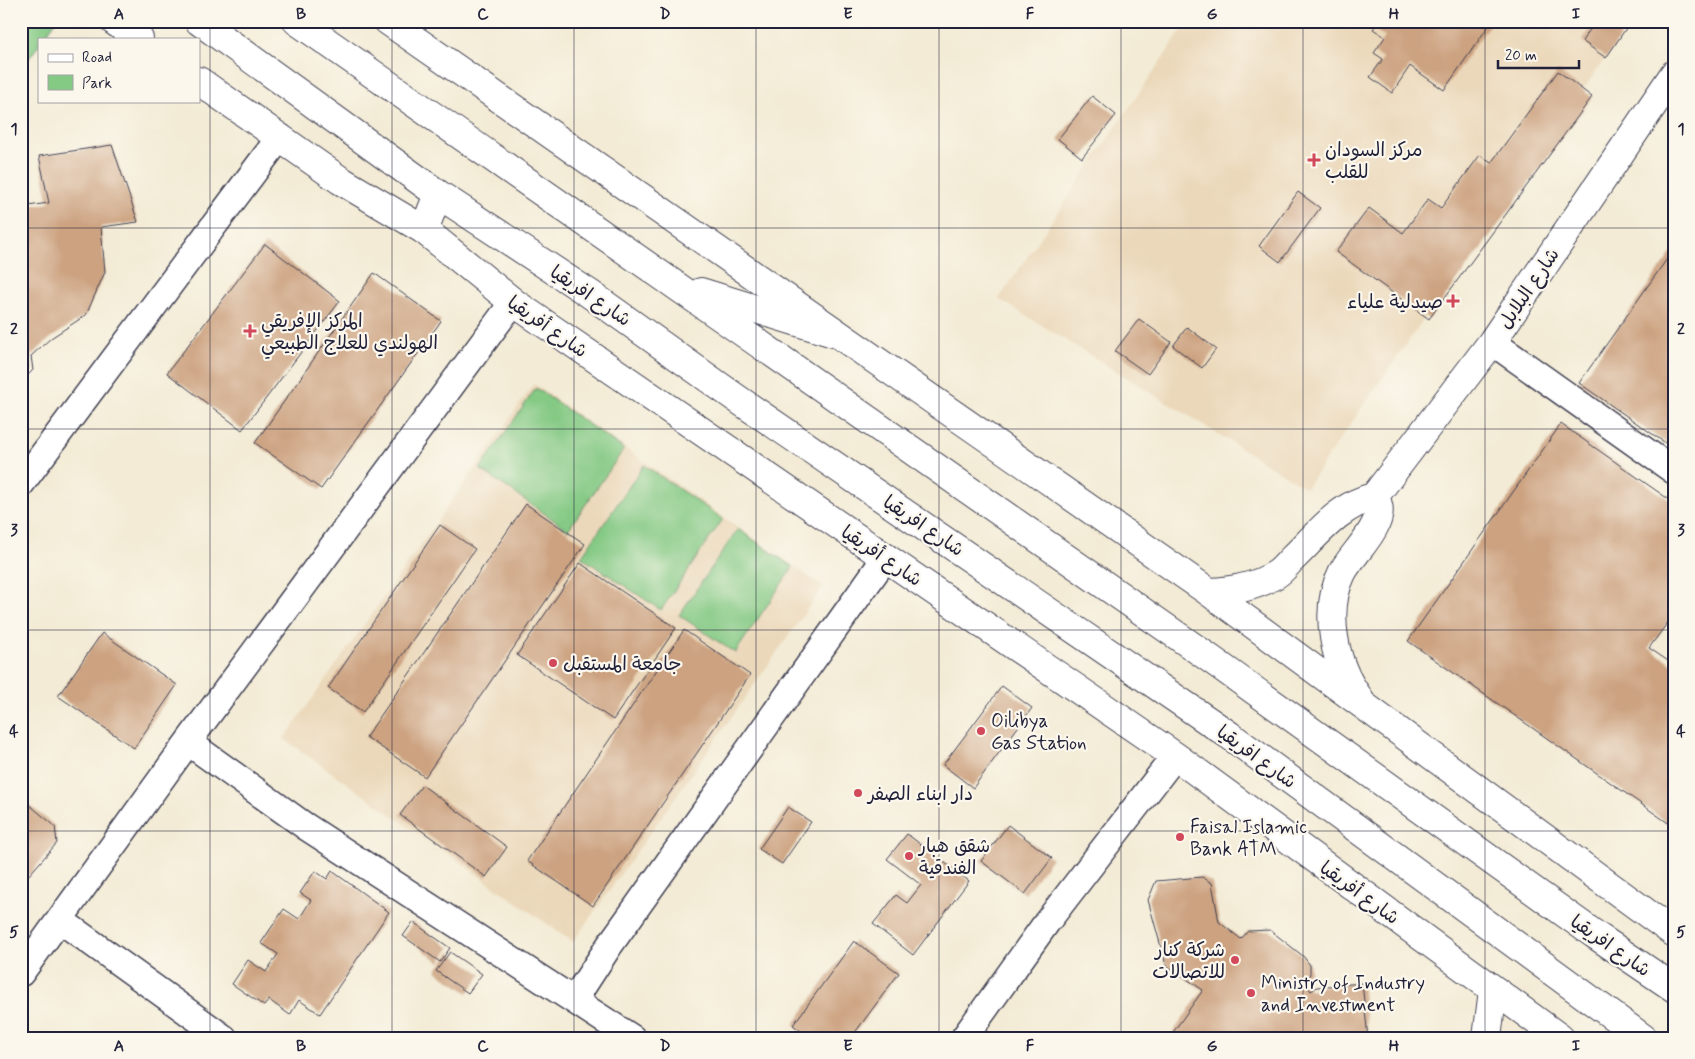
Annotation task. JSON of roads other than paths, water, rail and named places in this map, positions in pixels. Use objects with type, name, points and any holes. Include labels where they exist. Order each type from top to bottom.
[{"type":"main road","points":[[114,21],[138,38]]},
{"type":"main road","name":"شارع افريقيا","points":[[199,21],[438,194],[590,294],[736,398],[1229,735],[1643,1038]]},
{"type":"main road","name":"شارع افريقيا","points":[[298,21],[1196,648],[1594,934],[1674,988]]},
{"type":"main road","points":[[388,21],[1209,592],[1674,933]]},
{"type":"main road","name":"شارع البلابل","points":[[1374,496],[1492,342],[1674,74]]},
{"type":"main road","name":"شارع أفريقيا","points":[[200,81],[340,180],[424,230],[513,302],[1175,756],[1560,1038]]},
{"type":"main road","points":[[424,230],[438,194]]},
{"type":"main road","points":[[675,285],[834,333]]},
{"type":"main road","points":[[1209,592],[1230,591],[1251,586],[1277,574],[1342,510],[1362,499],[1374,496],[1379,503],[1380,516],[1342,573],[1337,589],[1333,624],[1340,660],[1346,678],[1368,709]]},
{"type":"main road","points":[[1487,1038],[1493,990]]},
{"type":"street","points":[[21,484],[280,137]]},
{"type":"street","points":[[21,973],[188,742],[513,302]]},
{"type":"street","points":[[1492,342],[1674,470]]},
{"type":"street","points":[[574,1000],[609,946],[886,558]]},
{"type":"street","points":[[188,742],[305,826],[574,1000],[627,1037]]},
{"type":"street","points":[[964,1038],[1047,922],[1175,756]]},
{"type":"street","points":[[60,920],[224,1038]]},
{"type":"place","name":"مركز السودان للقلب","points":[[1314,160]]},
{"type":"place","name":"صيدلية علياء","points":[[1453,301]]},
{"type":"place","name":"المركز الإفريقي الهولندي للعلاج الطبيعي","points":[[250,331]]},
{"type":"place","name":"جامعة المستقبل","points":[[553,663]]},
{"type":"place","name":"Oilibya Gas Station","points":[[981,731]]},
{"type":"place","name":"دار ابناء الصفر","points":[[858,793]]},
{"type":"place","name":"Faisal Islamic Bank ATM","points":[[1180,837]]},
{"type":"place","name":"شقق هبار الفندقية","points":[[909,856]]},
{"type":"place","name":"شركة كنار للاتصالات","points":[[1235,960]]},
{"type":"place","name":"Ministry of Industry and Investment","points":[[1251,993]]}]
